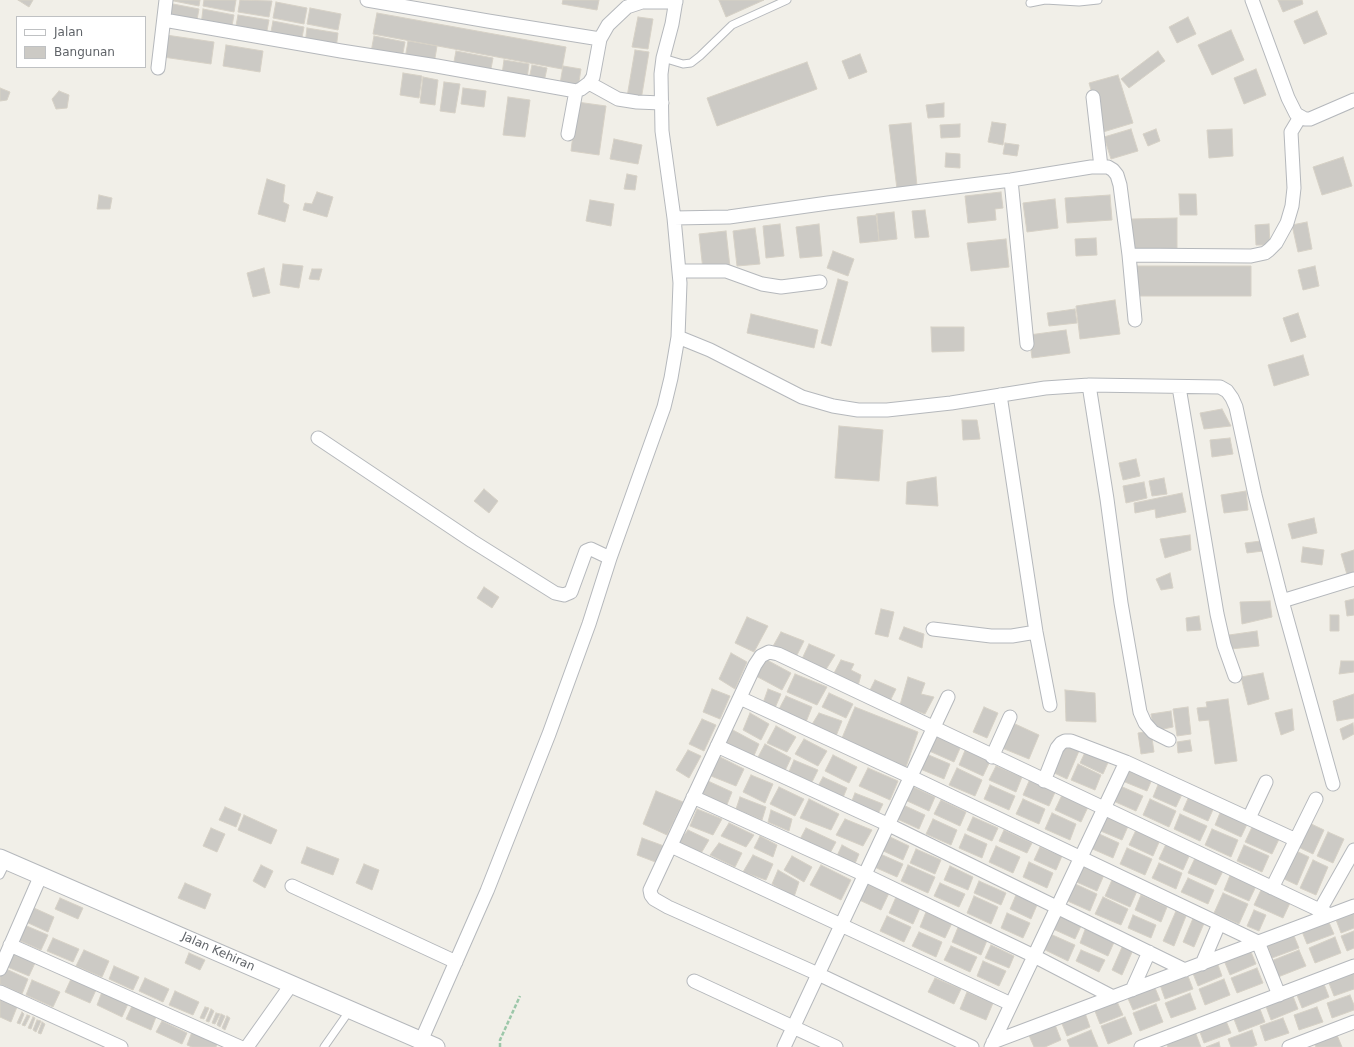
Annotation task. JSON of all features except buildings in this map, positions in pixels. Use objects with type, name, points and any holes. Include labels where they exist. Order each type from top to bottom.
[{"type":"street","points":[[158,68],[166,0]]},
{"type":"street","points":[[367,0],[600,39]]},
{"type":"street","points":[[1252,0],[1288,98],[1296,114],[1305,118],[1316,117],[1354,100]]},
{"type":"street","points":[[164,20],[438,66],[576,91],[589,83],[593,77],[600,39],[608,25],[627,7],[642,2],[676,1],[668,60],[661,74],[662,131],[683,218],[688,271],[680,299],[678,337],[672,378],[664,407],[610,558],[589,624],[549,734],[502,855],[456,962],[428,1044]]},
{"type":"street","points":[[589,83],[618,99],[636,102],[662,103]]},
{"type":"street","points":[[568,134],[576,91]]},
{"type":"street","points":[[1093,98],[1101,166]]},
{"type":"street","points":[[1129,255],[1251,256],[1270,250],[1276,243],[1287,223],[1292,206],[1294,188],[1291,132],[1300,117]]},
{"type":"street","points":[[683,218],[729,217],[1108,166],[1117,175],[1120,185],[1129,255],[1135,320]]},
{"type":"street","points":[[1011,180],[1027,344]]},
{"type":"street","points":[[688,271],[726,271],[762,284],[781,287],[820,282]]},
{"type":"street","points":[[678,337],[710,350],[802,396],[833,406],[858,410],[887,410],[951,403],[1045,388],[1089,385],[1220,387],[1227,390],[1236,407],[1255,495],[1282,601],[1333,784]]},
{"type":"street","points":[[1089,385],[1107,499],[1121,603],[1140,712],[1145,723],[1153,732],[1169,740]]},
{"type":"street","points":[[1179,387],[1217,614],[1224,645],[1235,676]]},
{"type":"street","points":[[1000,395],[1036,632],[1050,706]]},
{"type":"street","points":[[318,438],[472,541],[555,593],[564,595],[571,592],[586,551],[591,549],[610,558]]},
{"type":"street","points":[[1282,601],[1354,579]]},
{"type":"street","points":[[933,629],[991,636],[1012,636],[1036,632]]},
{"type":"street","points":[[972,1047],[818,974],[668,907],[654,900],[651,895],[650,890],[693,796],[755,665],[761,656],[769,652],[778,654],[992,757],[1325,913]]},
{"type":"street","points":[[784,1047],[948,697]]},
{"type":"street","points":[[740,698],[911,777],[1258,942],[1279,995]]},
{"type":"street","points":[[992,757],[1010,717]]},
{"type":"street","points":[[1044,781],[1057,748],[1065,740],[1071,741],[1126,762],[1296,840]]},
{"type":"street","points":[[717,746],[889,825],[1185,970]]},
{"type":"street","points":[[992,1045],[1126,762]]},
{"type":"street","points":[[1249,818],[1266,782]]},
{"type":"street","points":[[693,796],[865,875],[1034,956],[1114,997]]},
{"type":"street","points":[[1272,888],[1316,799]]},
{"type":"street","points":[[670,846],[1011,1004]]},
{"type":"street","points":[[1325,913],[1354,850]]},
{"type":"street","name":"Jalan Kehiran","points":[[2,864],[41,875],[428,1044]]},
{"type":"street","points":[[0,969],[41,875]]},
{"type":"street","points":[[292,886],[456,962]]},
{"type":"street","points":[[992,1045],[1258,942],[1325,913],[1354,906]]},
{"type":"street","points":[[1202,964],[1219,924]]},
{"type":"street","points":[[10,945],[240,1047]]},
{"type":"street","points":[[1132,990],[1148,952]]},
{"type":"street","points":[[1141,1047],[1354,966]]},
{"type":"street","points":[[694,981],[836,1047]]},
{"type":"street","points":[[247,1047],[291,984]]},
{"type":"street","points":[[0,992],[121,1047]]},
{"type":"street","points":[[1289,1047],[1354,1022]]},
{"type":"lane","points":[[668,60],[683,64],[691,63],[727,29],[738,21],[787,0]]},
{"type":"lane","points":[[1030,3],[1045,0],[1079,2],[1098,0]]},
{"type":"lane","points":[[324,1047],[350,1010]]},
{"type":"path","points":[[500,1047],[500,1040],[520,996]]}]
